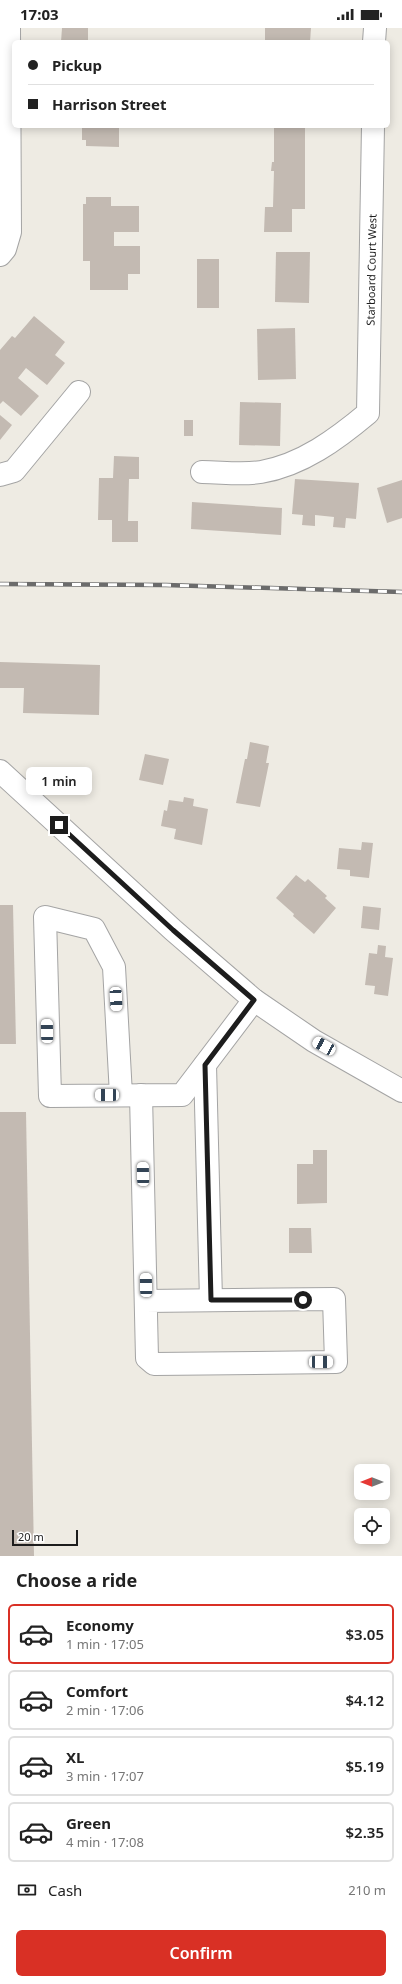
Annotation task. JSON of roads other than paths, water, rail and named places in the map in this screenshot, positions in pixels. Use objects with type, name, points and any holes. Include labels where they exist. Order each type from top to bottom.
[{"type":"street","points":[[0,255],[5,249],[10,232],[9,28]]},
{"type":"street","points":[[374,28],[374,40]]},
{"type":"street","name":"Starboard Court West","points":[[202,472],[260,472],[302,458],[340,437],[368,413],[373,128]]},
{"type":"street","points":[[0,475],[14,471],[79,392]]},
{"type":"street","points":[[1,772],[173,930],[254,1000],[314,1041],[402,1091]]},
{"type":"street","points":[[146,1301],[334,1299],[336,1362],[154,1364],[147,1358],[146,1301],[131,1095],[114,968],[94,929],[46,917],[50,1096],[131,1095],[182,1094],[254,1000]]},
{"type":"street","points":[[205,1065],[211,1300]]},
{"type":"railway","points":[[0,584],[166,585],[402,592]]}]
